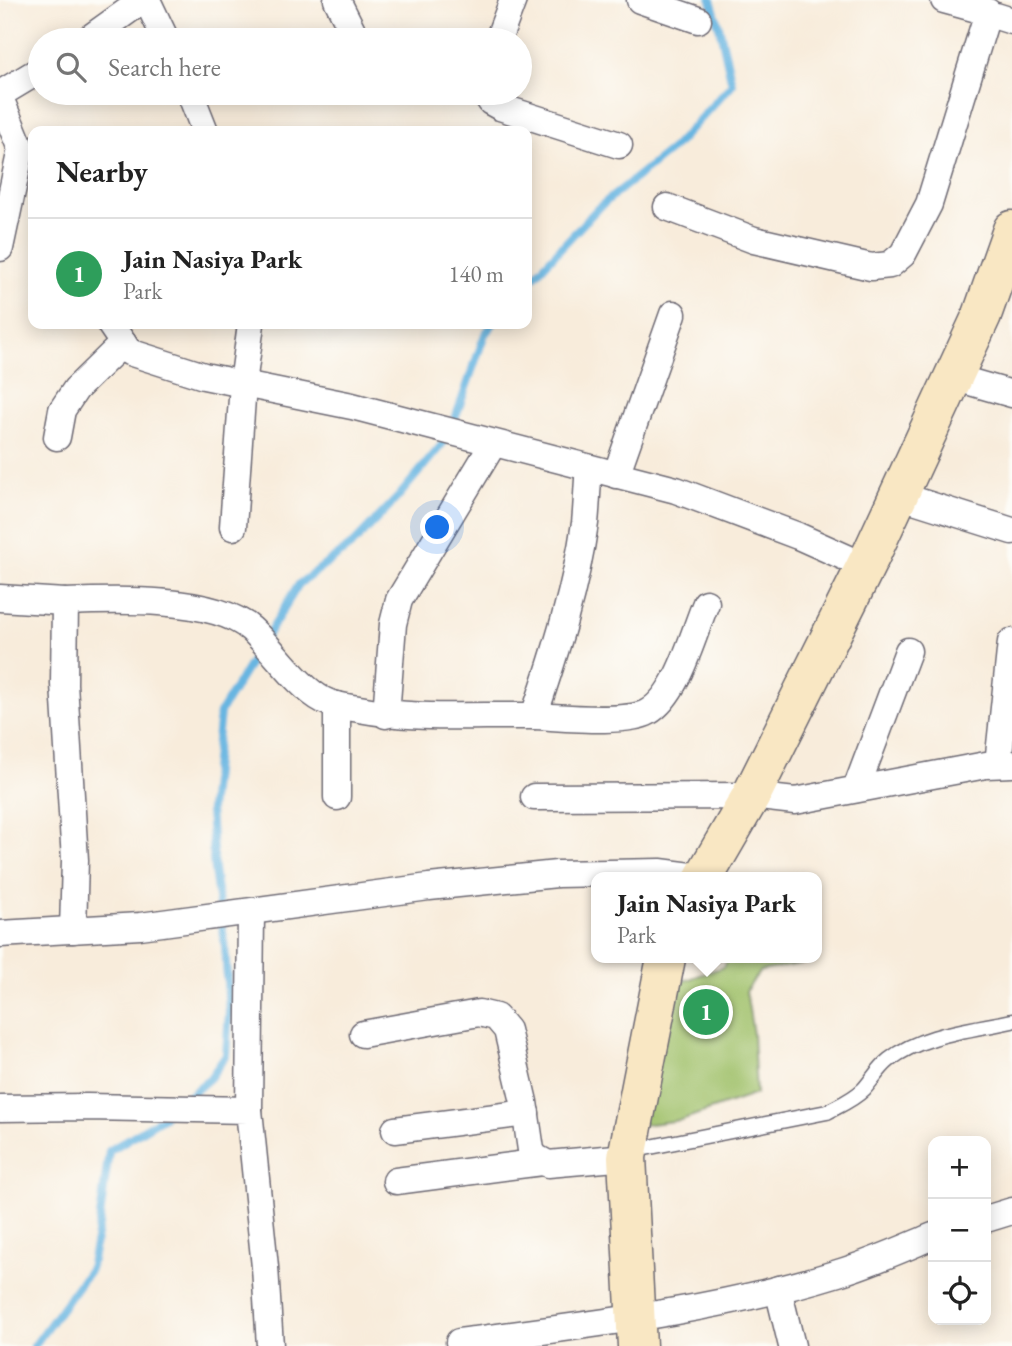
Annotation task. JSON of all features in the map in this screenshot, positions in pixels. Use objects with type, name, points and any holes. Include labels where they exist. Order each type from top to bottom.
[{"type":"street","points":[[104,28],[145,0],[160,28]]},
{"type":"street","points":[[337,0],[351,28]]},
{"type":"street","points":[[502,28],[513,0]]},
{"type":"street","points":[[639,0],[698,20]]},
{"type":"street","points":[[667,207],[754,240],[871,267],[890,265],[903,254],[929,204],[999,12],[944,0]]},
{"type":"street","points":[[0,248],[21,149],[0,96],[28,78]]},
{"type":"street","points":[[195,105],[203,126]]},
{"type":"street","points":[[496,105],[620,145]]},
{"type":"street","points":[[19,159],[28,176]]},
{"type":"street","points":[[707,872],[751,796],[865,566],[982,315],[1012,230]]},
{"type":"street","points":[[616,475],[673,314]]},
{"type":"street","points":[[233,527],[243,384],[250,329]]},
{"type":"street","points":[[57,437],[62,411],[117,333],[129,352],[204,376],[352,405],[676,490],[798,536],[865,566]]},
{"type":"street","points":[[953,377],[1012,394]]},
{"type":"street","points":[[386,715],[393,624],[400,600],[486,442]]},
{"type":"street","points":[[534,716],[554,657],[572,587],[584,523],[589,468]]},
{"type":"street","points":[[898,495],[1012,531]]},
{"type":"street","points":[[0,598],[65,603],[110,600],[180,604],[236,617],[321,700],[386,715],[626,718],[647,712],[672,688],[706,603]]},
{"type":"street","points":[[65,603],[64,684],[75,860],[73,930]]},
{"type":"street","points":[[534,797],[751,796],[795,801],[1005,764],[1011,642]]},
{"type":"street","points":[[856,789],[908,651]]},
{"type":"street","points":[[337,705],[337,797]]},
{"type":"street","points":[[0,934],[140,926],[245,914],[429,887],[557,874],[591,873]]},
{"type":"street","points":[[245,914],[249,1110],[270,1346]]},
{"type":"street","points":[[635,1332],[628,1154],[665,963]]},
{"type":"street","points":[[363,1034],[479,1013],[496,1017],[507,1030],[526,1113],[531,1150],[535,1157],[548,1164],[579,1163],[628,1154]]},
{"type":"street","points":[[0,1108],[249,1110]]},
{"type":"street","points":[[395,1129],[526,1113]]},
{"type":"street","points":[[397,1181],[542,1162]]},
{"type":"street","points":[[991,1218],[1012,1212]]},
{"type":"street","points":[[459,1342],[635,1332],[840,1273],[928,1238]]},
{"type":"street","points":[[778,1290],[792,1346]]},
{"type":"lane","points":[[628,1154],[827,1112],[848,1102],[863,1090],[886,1062],[902,1051],[926,1040],[1012,1021]]},
{"type":"green space","points":[[725,963],[805,963],[760,971],[746,991],[753,1034],[756,1094],[681,1120],[634,1126],[670,986],[723,967]]},
{"type":"waterway","points":[[532,279],[598,208],[674,147],[732,84],[711,0]]},
{"type":"waterway","points":[[182,1102],[210,1078],[226,1055],[229,1012],[225,946],[214,870],[210,810],[220,712],[299,584],[353,544],[398,497],[449,436],[489,329]]},
{"type":"waterway","points":[[34,1346],[90,1269],[109,1151],[164,1117]]},
{"type":"place","name":"Jain Nasiya Park","points":[[706,1012]]}]
